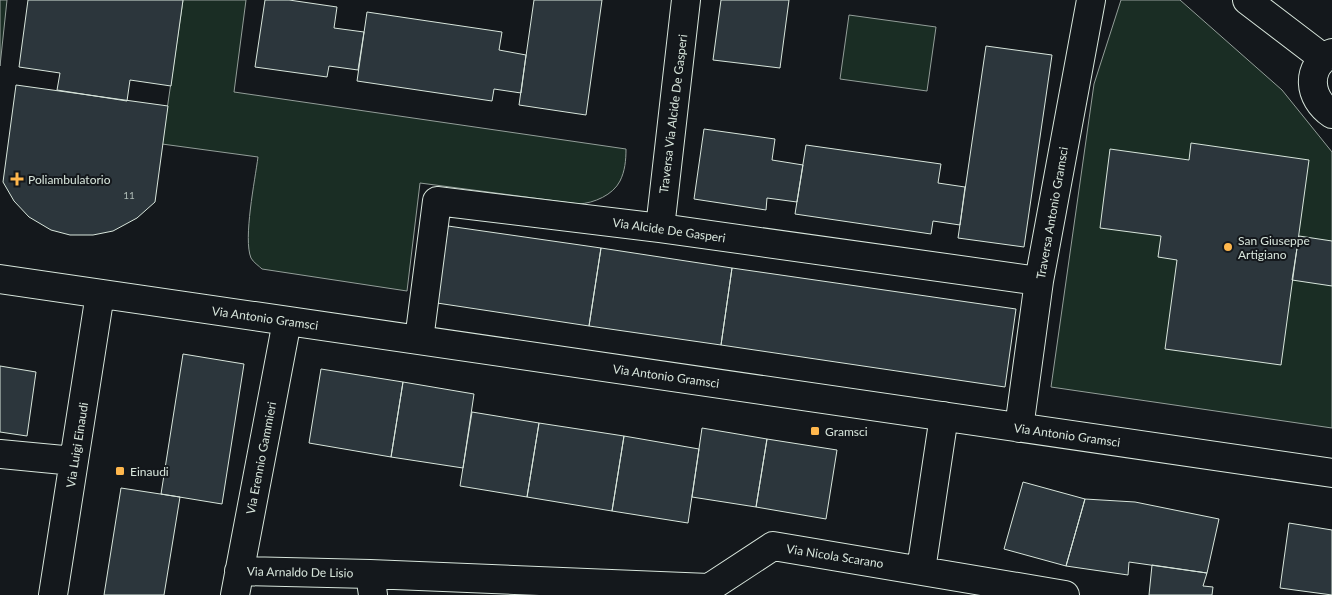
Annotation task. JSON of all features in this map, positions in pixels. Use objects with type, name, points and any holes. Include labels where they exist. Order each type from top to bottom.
[{"type":"street","name":"Traversa Via Alcide De Gasperi","points":[[660,228],[686,0]]},
{"type":"street","name":"Traversa Antonio Gramsci","points":[[1019,428],[1039,281],[1091,0]]},
{"type":"street","points":[[1247,0],[1328,56],[1315,68],[1313,81],[1315,96],[1321,105],[1332,114]]},
{"type":"street","name":"Via Alcide De Gasperi","points":[[419,340],[437,201],[660,228],[1039,281]]},
{"type":"street","name":"Via Antonio Gramsci","points":[[0,279],[1332,473]]},
{"type":"street","name":"Via Luigi Einaudi","points":[[53,595],[100,294]]},
{"type":"street","name":"Via Erennio Gammieri","points":[[237,583],[287,321]]},
{"type":"street","points":[[921,570],[944,416]]},
{"type":"street","points":[[0,454],[74,461]]},
{"type":"street","name":"Via Nicola Scarano","points":[[707,591],[773,546],[1065,595]]},
{"type":"street","name":"Via Arnaldo De Lisio","points":[[237,583],[707,591]]},
{"type":"green space","points":[[0,0],[7,0],[0,66]]},
{"type":"green space","points":[[183,0],[246,0],[234,92],[626,149],[622,177],[617,186],[608,194],[597,200],[579,204],[420,183],[407,291],[262,269],[251,258],[248,237],[258,157],[162,144]]},
{"type":"green space","points":[[1121,0],[1180,0],[1282,90],[1332,152],[1332,428],[1051,387],[1094,84]]},
{"type":"green space","points":[[849,15],[936,27],[927,91],[840,79]]},
{"type":"building","points":[[28,0],[183,0],[171,86],[130,80],[127,101],[57,90],[60,73],[19,67]]},
{"type":"building","points":[[265,0],[289,0],[337,7],[334,28],[364,32],[358,70],[329,66],[327,77],[255,67]]},
{"type":"building","points":[[534,0],[602,0],[586,115],[519,105]]},
{"type":"building","points":[[721,0],[789,0],[780,68],[713,60]]},
{"type":"building","points":[[367,12],[502,32],[499,50],[526,55],[521,93],[494,89],[492,101],[357,81]]},
{"type":"building","points":[[986,46],[1052,55],[1024,247],[958,238]]},
{"type":"building","points":[[16,85],[168,106],[155,202],[137,218],[113,231],[93,235],[70,235],[51,230],[29,217],[14,201],[3,182]]},
{"type":"building","points":[[704,129],[775,139],[772,160],[803,165],[797,202],[767,198],[766,210],[694,199]]},
{"type":"building","name":"San Giuseppe Artigiano","points":[[1191,143],[1309,160],[1281,365],[1165,349],[1177,260],[1158,257],[1161,236],[1100,228],[1110,149],[1189,160]]},
{"type":"building","points":[[806,145],[941,164],[938,183],[965,187],[960,225],[933,221],[931,234],[795,214]]},
{"type":"building","points":[[448,226],[601,248],[589,326],[437,303]]},
{"type":"building","points":[[1299,236],[1332,241],[1332,286],[1292,280]]},
{"type":"building","points":[[601,248],[732,268],[721,345],[589,326]]},
{"type":"building","points":[[732,268],[1016,309],[1005,387],[721,345]]},
{"type":"building","points":[[183,354],[244,364],[222,504],[161,494]]},
{"type":"building","points":[[0,366],[36,372],[27,436],[0,432]]},
{"type":"building","points":[[321,369],[403,382],[391,457],[309,443]]},
{"type":"building","points":[[403,382],[474,394],[463,468],[391,457]]},
{"type":"building","points":[[472,412],[539,423],[527,497],[460,486]]},
{"type":"building","points":[[539,423],[624,436],[612,511],[527,497]]},
{"type":"building","points":[[702,428],[767,439],[756,507],[692,497]]},
{"type":"building","points":[[624,436],[699,449],[688,523],[612,511]]},
{"type":"building","points":[[767,439],[837,450],[826,519],[756,507]]},
{"type":"building","points":[[1023,482],[1085,499],[1066,566],[1004,549]]},
{"type":"building","points":[[121,488],[180,497],[164,595],[104,595]]},
{"type":"building","points":[[1085,499],[1135,502],[1219,519],[1207,573],[1129,562],[1128,575],[1066,566]]},
{"type":"building","points":[[1289,523],[1332,530],[1332,595],[1280,588]]},
{"type":"building","points":[[1152,565],[1207,573],[1203,586],[1213,587],[1212,595],[1149,595]]},
{"type":"place","name":"Poliambulatorio","points":[[17,179]]},
{"type":"place","name":"San Giuseppe Artigiano","points":[[1228,247]]},
{"type":"place","name":"Gramsci","points":[[815,431]]},
{"type":"place","name":"Einaudi","points":[[120,471]]}]
